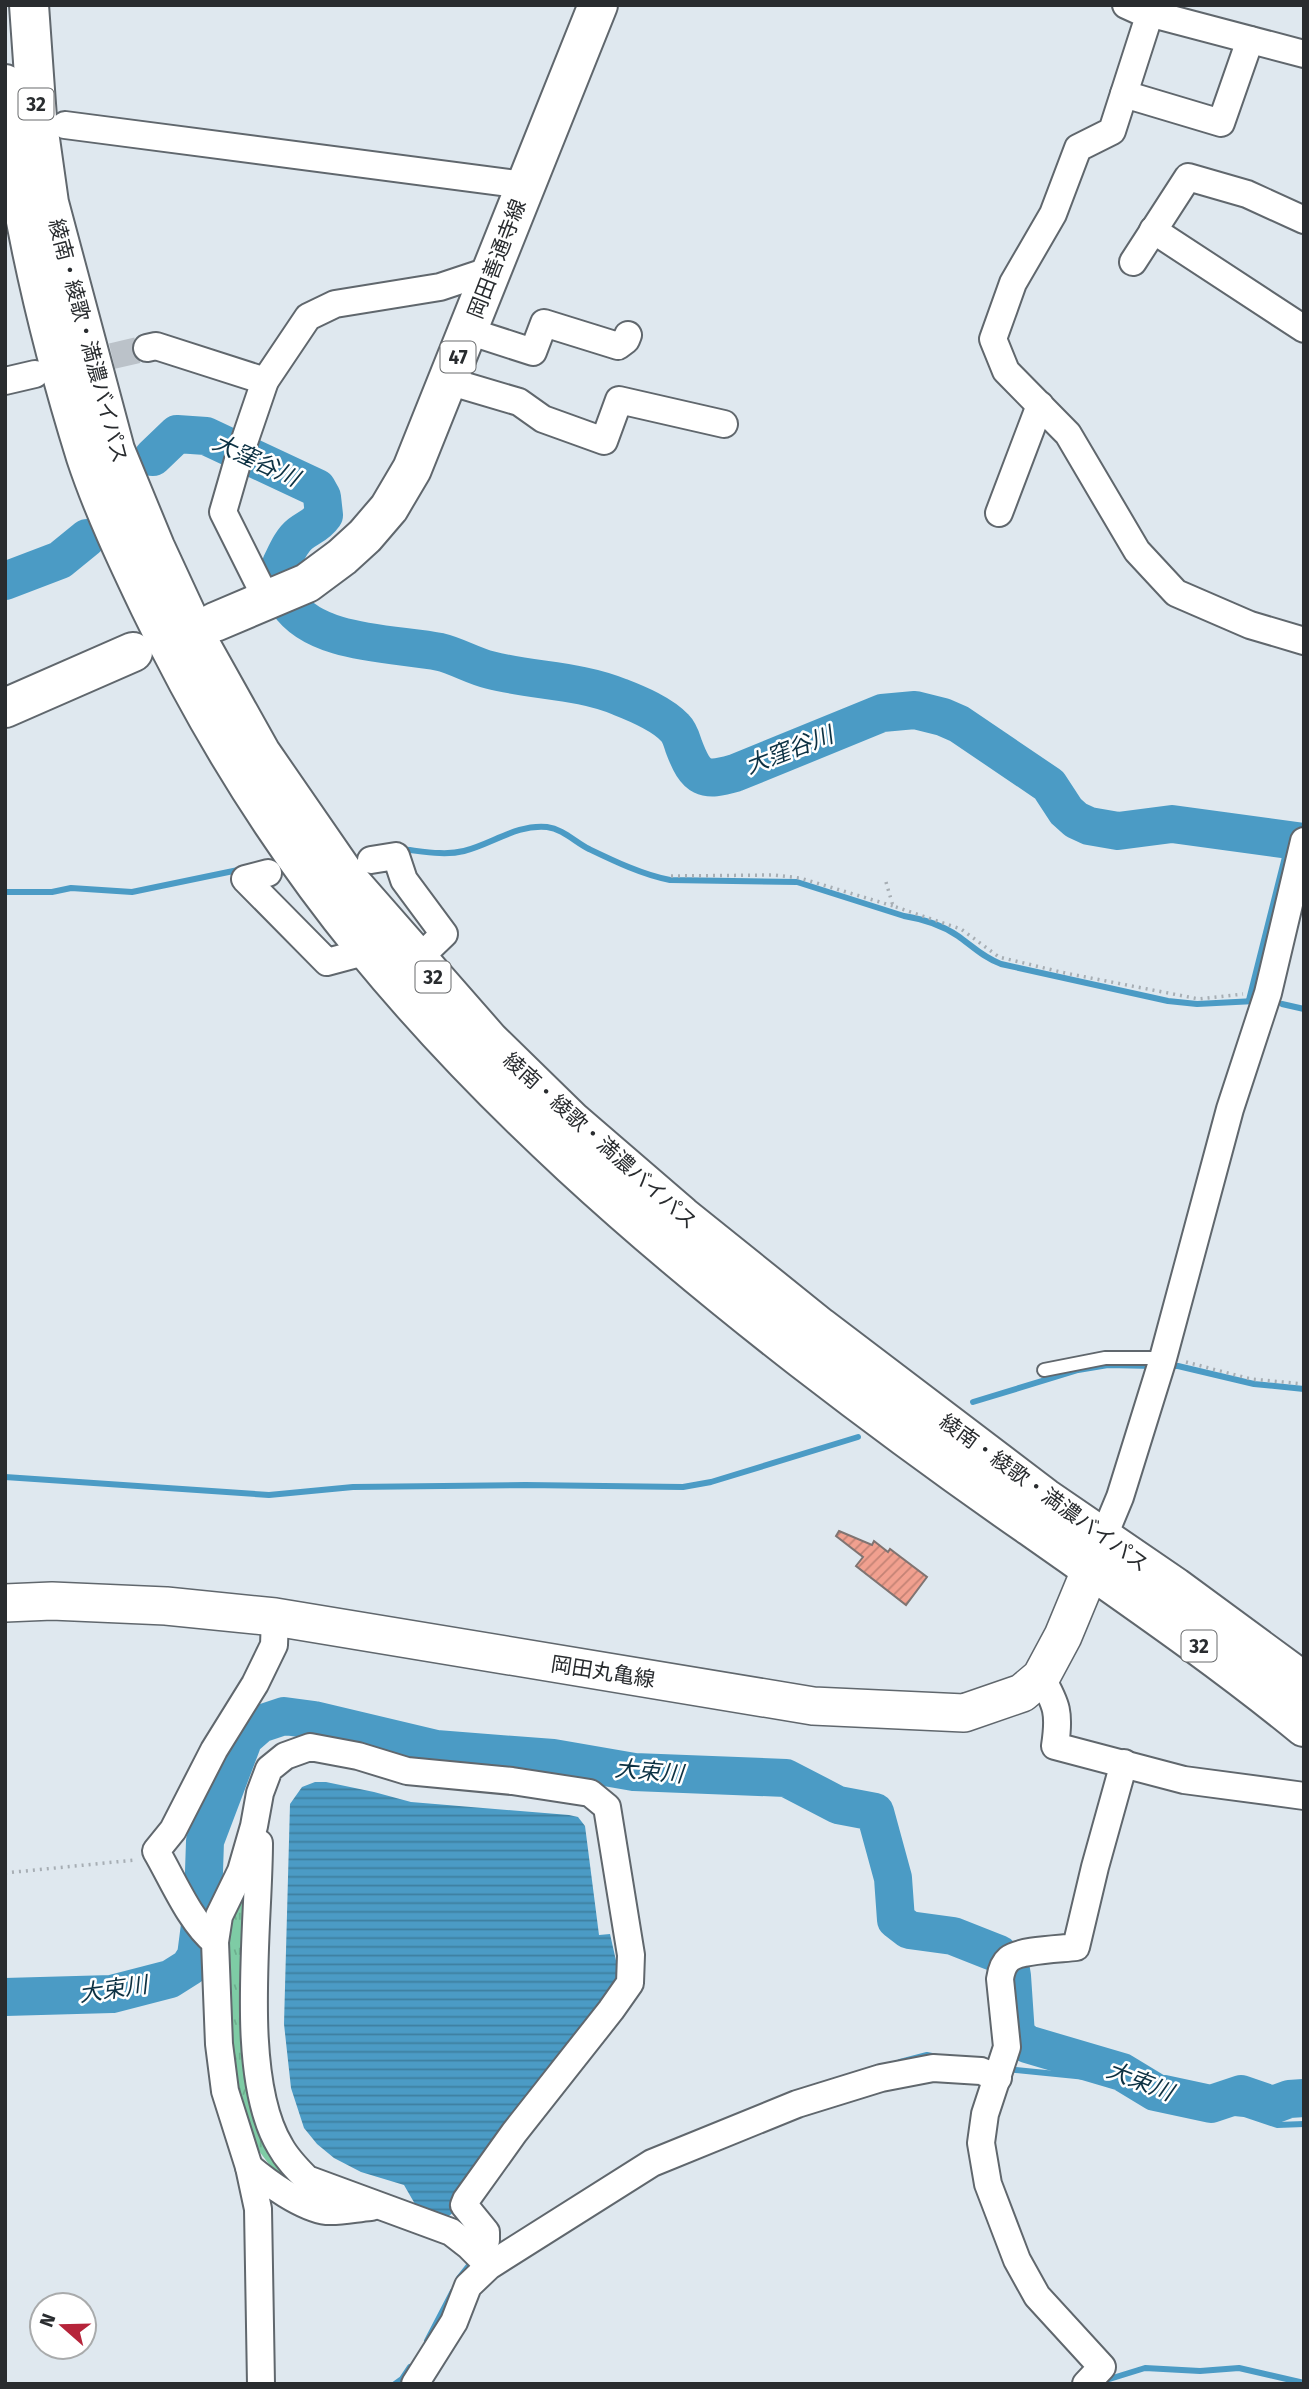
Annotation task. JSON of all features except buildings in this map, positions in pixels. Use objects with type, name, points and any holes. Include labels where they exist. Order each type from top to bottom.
[{"type":"main road","name":"綾南・綾歌・満濃バイパス","points":[[29,5],[37,118],[49,203],[115,450],[155,547],[200,644],[261,753],[348,879],[489,1040],[572,1122],[682,1216],[820,1327],[1045,1498],[1097,1553],[1304,1727]]},
{"type":"main road","name":"岡田善通寺線","points":[[215,622],[307,583],[334,564],[365,536],[389,508],[412,470],[598,5]]},
{"type":"main road","name":"綾南・綾歌・満濃バイパス","points":[[5,84],[21,202],[44,308],[88,460],[127,559],[174,656],[235,766],[324,895],[368,951],[466,1062],[544,1140],[649,1233],[802,1358],[1026,1524],[1175,1587],[1304,1682]]},
{"type":"main road","points":[[5,708],[133,652]]},
{"type":"main road","name":"岡田丸亀線","points":[[5,1603],[52,1601],[166,1606],[275,1617],[813,1706],[964,1713],[1022,1693],[1041,1677],[1063,1636],[1097,1553]]},
{"type":"street","points":[[1304,54],[1138,9],[1124,94],[1112,131],[1078,148],[1053,214],[1013,283],[993,339],[1006,371],[1069,434],[1137,551],[1176,593],[1250,625],[1304,642]]},
{"type":"street","points":[[1124,94],[1221,123],[1250,40]]},
{"type":"street","points":[[65,125],[526,185]]},
{"type":"street","points":[[1133,262],[1188,177],[1247,194],[1304,220]]},
{"type":"street","points":[[1153,230],[1304,329]]},
{"type":"street","points":[[267,600],[223,512],[265,382],[308,317],[335,304],[440,287],[494,269]]},
{"type":"street","points":[[468,331],[533,352],[544,323],[618,346],[628,335]]},
{"type":"street","points":[[147,348],[156,346],[265,382]]},
{"type":"street","points":[[5,381],[35,374]]},
{"type":"street","points":[[448,381],[519,402],[543,419],[604,441],[620,400],[724,424]]},
{"type":"street","points":[[999,513],[1040,405]]},
{"type":"street","points":[[1097,1553],[1119,1497],[1162,1363],[1230,1109],[1268,993],[1303,845]]},
{"type":"street","points":[[371,860],[396,856],[404,880],[444,934],[417,960]]},
{"type":"street","points":[[268,873],[244,879],[327,962],[368,951]]},
{"type":"street","points":[[210,1938],[189,1909],[156,1851],[173,1830],[214,1750],[255,1684],[274,1645],[275,1617]]},
{"type":"street","points":[[1041,1677],[1053,1698],[1059,1721],[1055,1745],[1184,1780],[1304,1796]]},
{"type":"street","points":[[261,2384],[258,2209],[249,2167],[225,2091],[210,1938],[242,1871],[260,1793],[269,1769],[285,1756],[310,1747],[358,1756],[407,1771],[512,1781],[590,1793],[607,1807],[631,1955],[630,1983],[514,2133],[466,2200],[464,2205],[486,2232],[481,2253],[454,2322],[415,2384]]},
{"type":"street","points":[[1086,2384],[1102,2367],[1037,2296],[1017,2260],[988,2183],[981,2143],[985,2114],[1007,2047],[1000,1979],[1006,1963],[1020,1955],[1076,1947],[1124,1763]]},
{"type":"street","points":[[254,1826],[260,1832],[254,1999],[256,2058],[269,2120],[279,2145],[307,2179],[451,2232],[481,2253]]},
{"type":"street","points":[[481,2253],[652,2164],[797,2104],[881,2078],[933,2068],[1000,2070]]},
{"type":"street","points":[[249,2167],[276,2189],[327,2211],[379,2206]]},
{"type":"lane","points":[[1044,1370],[1105,1358],[1162,1363]]},
{"type":"path","points":[[671,876],[775,875],[800,878],[961,929],[999,957],[1065,974],[1199,999],[1248,993]]},
{"type":"path","points":[[886,882],[893,906]]},
{"type":"path","points":[[1162,1363],[1251,1379],[1304,1384]]},
{"type":"path","points":[[5,1873],[140,1859],[156,1851]]},
{"type":"green space","points":[[254,1849],[275,2153],[354,2204],[286,2187],[253,2143],[233,2075],[226,1922]]},
{"type":"water","points":[[315,1782],[374,1792],[411,1802],[569,1815],[578,1817],[585,1826],[599,1935],[610,1934],[619,1974],[614,1991],[454,2212],[445,2219],[419,2211],[404,2185],[361,2172],[334,2158],[317,2144],[304,2128],[291,2088],[284,2024],[290,1804],[302,1787]]},
{"type":"waterway","name":"大窪谷川","points":[[153,457],[177,434],[206,436],[317,488],[322,497],[324,515],[297,537],[281,564]]},
{"type":"waterway","name":"大窪谷川","points":[[5,581],[60,560],[87,538]]},
{"type":"waterway","name":"大窪谷川","points":[[288,603],[301,617],[336,635],[440,652],[506,674],[604,691],[642,706],[675,728],[697,772],[708,777],[735,773],[882,713],[915,710],[959,724],[1049,785],[1066,811],[1089,826],[1118,831],[1172,824],[1304,842]]},
{"type":"waterway","points":[[400,849],[432,853],[456,852],[474,848],[525,828],[547,827],[558,830],[618,863],[670,880],[797,882],[939,926],[1001,964],[1168,1001],[1197,1004],[1255,1001]]},
{"type":"waterway","points":[[1249,1000],[1289,841]]},
{"type":"waterway","points":[[5,892],[52,892],[71,888],[132,892],[243,869]]},
{"type":"waterway","points":[[1282,1004],[1304,1009]]},
{"type":"waterway","points":[[973,1402],[1078,1370],[1108,1365],[1154,1366]]},
{"type":"waterway","points":[[1168,1366],[1254,1384],[1304,1389]]},
{"type":"waterway","points":[[5,1477],[269,1495],[353,1487],[683,1487],[711,1482],[858,1437]]},
{"type":"waterway","name":"大束川","points":[[5,1997],[112,1994],[170,1979],[189,1967],[196,1956],[203,1902],[205,1841],[244,1738],[260,1724],[284,1716],[314,1720],[436,1749],[553,1758],[634,1772],[786,1778],[838,1805],[875,1812],[893,1878],[896,1920],[909,1930],[953,1936],[999,1954],[1011,1970],[1016,2035],[1027,2044],[1122,2072],[1155,2092],[1211,2104],[1241,2094],[1273,2105],[1289,2099],[1304,2098]]},
{"type":"waterway","points":[[900,2062],[927,2055],[937,2057]]},
{"type":"waterway","points":[[1006,2069],[1096,2078],[1121,2085],[1152,2102],[1244,2114],[1277,2125],[1304,2124]]},
{"type":"waterway","points":[[459,2278],[474,2259]]},
{"type":"waterway","points":[[427,2341],[453,2291]]},
{"type":"waterway","points":[[395,2384],[410,2367]]},
{"type":"waterway","points":[[1103,2381],[1145,2368],[1200,2371],[1239,2368],[1304,2383]]},
{"type":"tunnel","points":[[74,365],[147,348]]}]
